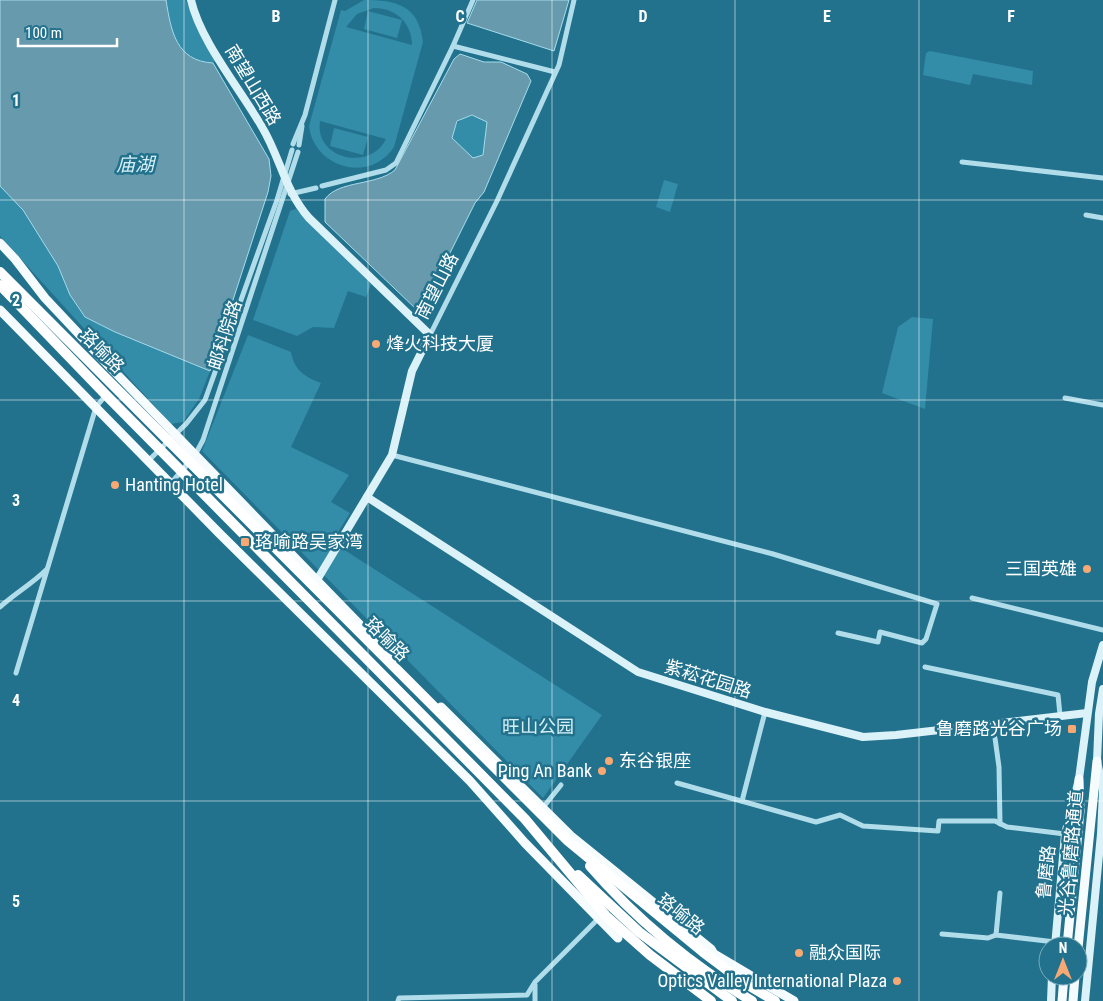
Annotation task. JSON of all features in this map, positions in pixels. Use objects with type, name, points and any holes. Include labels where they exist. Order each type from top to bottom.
[{"type":"highway","name":"珞喻路","points":[[0,272],[172,438],[541,810],[568,841],[703,952],[743,982],[775,1001]]},
{"type":"highway","name":"珞喻路","points":[[0,285],[160,450],[525,819],[559,858],[601,916],[711,1001]]},
{"type":"highway","points":[[568,841],[616,896],[649,927],[708,973],[752,1001]]},
{"type":"highway","points":[[559,858],[639,932],[732,1001]]},
{"type":"main road","points":[[0,244],[15,259],[45,298],[172,438]]},
{"type":"main road","points":[[0,310],[470,781],[525,843],[601,916],[618,938]]},
{"type":"main road","name":"光谷鲁磨路通道","points":[[1079,936],[1097,761]]},
{"type":"main road","name":"光谷鲁磨路通道","points":[[1068,936],[1080,811],[1079,778]]},
{"type":"main road","points":[[541,810],[712,949],[714,954],[794,1001]]},
{"type":"main road","points":[[1062,1001],[1063,986]]},
{"type":"main road","points":[[1073,1001],[1074,986]]},
{"type":"street","name":"南望山西路","points":[[191,0],[197,19],[212,46],[265,132],[284,177],[288,192],[309,218],[430,335]]},
{"type":"street","points":[[293,144],[303,120],[336,0]]},
{"type":"street","points":[[322,186],[386,170],[393,166],[453,46],[473,0]]},
{"type":"street","name":"南望山路","points":[[315,584],[392,456],[412,371],[497,201],[551,78],[559,65],[574,0]]},
{"type":"street","points":[[453,46],[555,72]]},
{"type":"street","points":[[300,145],[303,120]]},
{"type":"street","points":[[149,460],[193,417],[207,394],[292,150]]},
{"type":"street","name":"邮科院路","points":[[171,483],[192,459],[203,440],[288,192],[298,152]]},
{"type":"street","points":[[962,162],[1103,178]]},
{"type":"street","points":[[278,193],[316,188]]},
{"type":"street","points":[[1086,215],[1103,218]]},
{"type":"street","points":[[16,673],[96,407],[106,395]]},
{"type":"street","points":[[1065,398],[1103,405]]},
{"type":"street","points":[[392,456],[772,554],[938,604],[926,639],[922,643],[880,632],[878,642],[838,633]]},
{"type":"street","name":"紫菘花园路","points":[[367,498],[638,672],[765,712],[863,737],[896,735],[1087,713]]},
{"type":"street","points":[[0,607],[16,591],[38,578],[48,569]]},
{"type":"street","points":[[972,598],[1103,630]]},
{"type":"street","name":"鲁磨路","points":[[1056,936],[1065,834],[1079,778],[1092,682],[1103,645]]},
{"type":"street","points":[[925,667],[1058,695],[1060,715]]},
{"type":"street","points":[[1085,1001],[1103,791],[1097,761],[1103,689]]},
{"type":"street","points":[[742,801],[765,712]]},
{"type":"street","points":[[995,738],[999,767],[1000,824]]},
{"type":"street","points":[[676,783],[816,822],[840,815],[864,826],[938,831],[939,821],[995,821],[1007,827],[1065,834]]},
{"type":"street","points":[[541,810],[561,785]]},
{"type":"street","points":[[996,935],[1000,893]]},
{"type":"street","points":[[398,1001],[400,998],[521,997],[527,995],[535,982],[601,916]]},
{"type":"street","points":[[942,934],[988,938],[996,935],[1038,941]]},
{"type":"street","points":[[535,982],[535,1001]]},
{"type":"street","points":[[1051,1001],[1052,986]]},
{"type":"green space","points":[[166,0],[186,0],[194,20],[218,59],[213,63],[201,61],[191,57],[183,50],[173,33]]},
{"type":"green space","points":[[364,0],[386,1],[404,7],[417,20],[423,42],[394,147],[384,158],[371,165],[358,168],[344,166],[332,161],[321,152],[313,140],[309,126],[341,10],[345,11]],"holes":[[[374,8],[389,11],[401,18],[409,30],[412,45],[346,27],[357,14]],[[320,121],[386,139],[378,149],[368,155],[357,158],[345,157],[334,152],[326,144],[320,134]]]},
{"type":"green space","points":[[368,11],[402,20],[397,38],[364,29]]},
{"type":"green space","points":[[930,51],[1033,71],[1032,85],[973,74],[970,85],[923,75],[926,53]]},
{"type":"green space","points":[[475,116],[487,121],[483,155],[473,158],[452,138],[461,119]]},
{"type":"green space","points":[[334,128],[368,137],[363,155],[330,146]]},
{"type":"green space","points":[[664,180],[678,184],[670,212],[656,207]]},
{"type":"green space","points":[[0,186],[23,210],[58,266],[70,295],[85,317],[115,332],[210,371],[199,399],[183,422],[171,424],[0,236]]},
{"type":"green space","points":[[296,209],[371,284],[366,297],[348,291],[334,328],[313,327],[297,336],[253,320],[290,211]]},
{"type":"green space","points":[[912,317],[933,319],[925,409],[882,393],[898,327]]},
{"type":"green space","name":"旺山公园","points":[[248,335],[291,352],[295,364],[301,372],[321,383],[291,447],[349,475],[331,502],[350,513],[332,542],[602,715],[543,798],[202,451]]},
{"type":"water","name":"庙湖","points":[[0,0],[166,0],[173,33],[183,50],[191,57],[213,63],[269,159],[271,176],[268,192],[210,371],[115,332],[85,317],[70,295],[58,266],[23,210],[0,186]]},
{"type":"water","points":[[477,0],[569,0],[554,51],[467,23]]},
{"type":"water","points":[[460,54],[484,62],[501,62],[527,74],[531,81],[484,192],[475,203],[422,309],[417,310],[325,222],[325,199],[339,189],[378,179],[395,170],[454,59]],"holes":[[[472,115],[487,122],[483,155],[473,158],[452,138],[457,121]]]},
{"type":"place","name":"烽火科技大厦","points":[[376,344]]},
{"type":"place","name":"Hanting Hotel","points":[[115,485]]},
{"type":"place","name":"珞喻路吴家湾","points":[[245,542]]},
{"type":"place","name":"三国英雄","points":[[1087,569]]},
{"type":"place","name":"鲁磨路光谷广场","points":[[1072,729]]},
{"type":"place","name":"东谷银座","points":[[609,761]]},
{"type":"place","name":"Ping An Bank","points":[[602,771]]},
{"type":"place","name":"融众国际","points":[[799,953]]},
{"type":"place","name":"Optics Valley International Plaza","points":[[897,981]]}]
